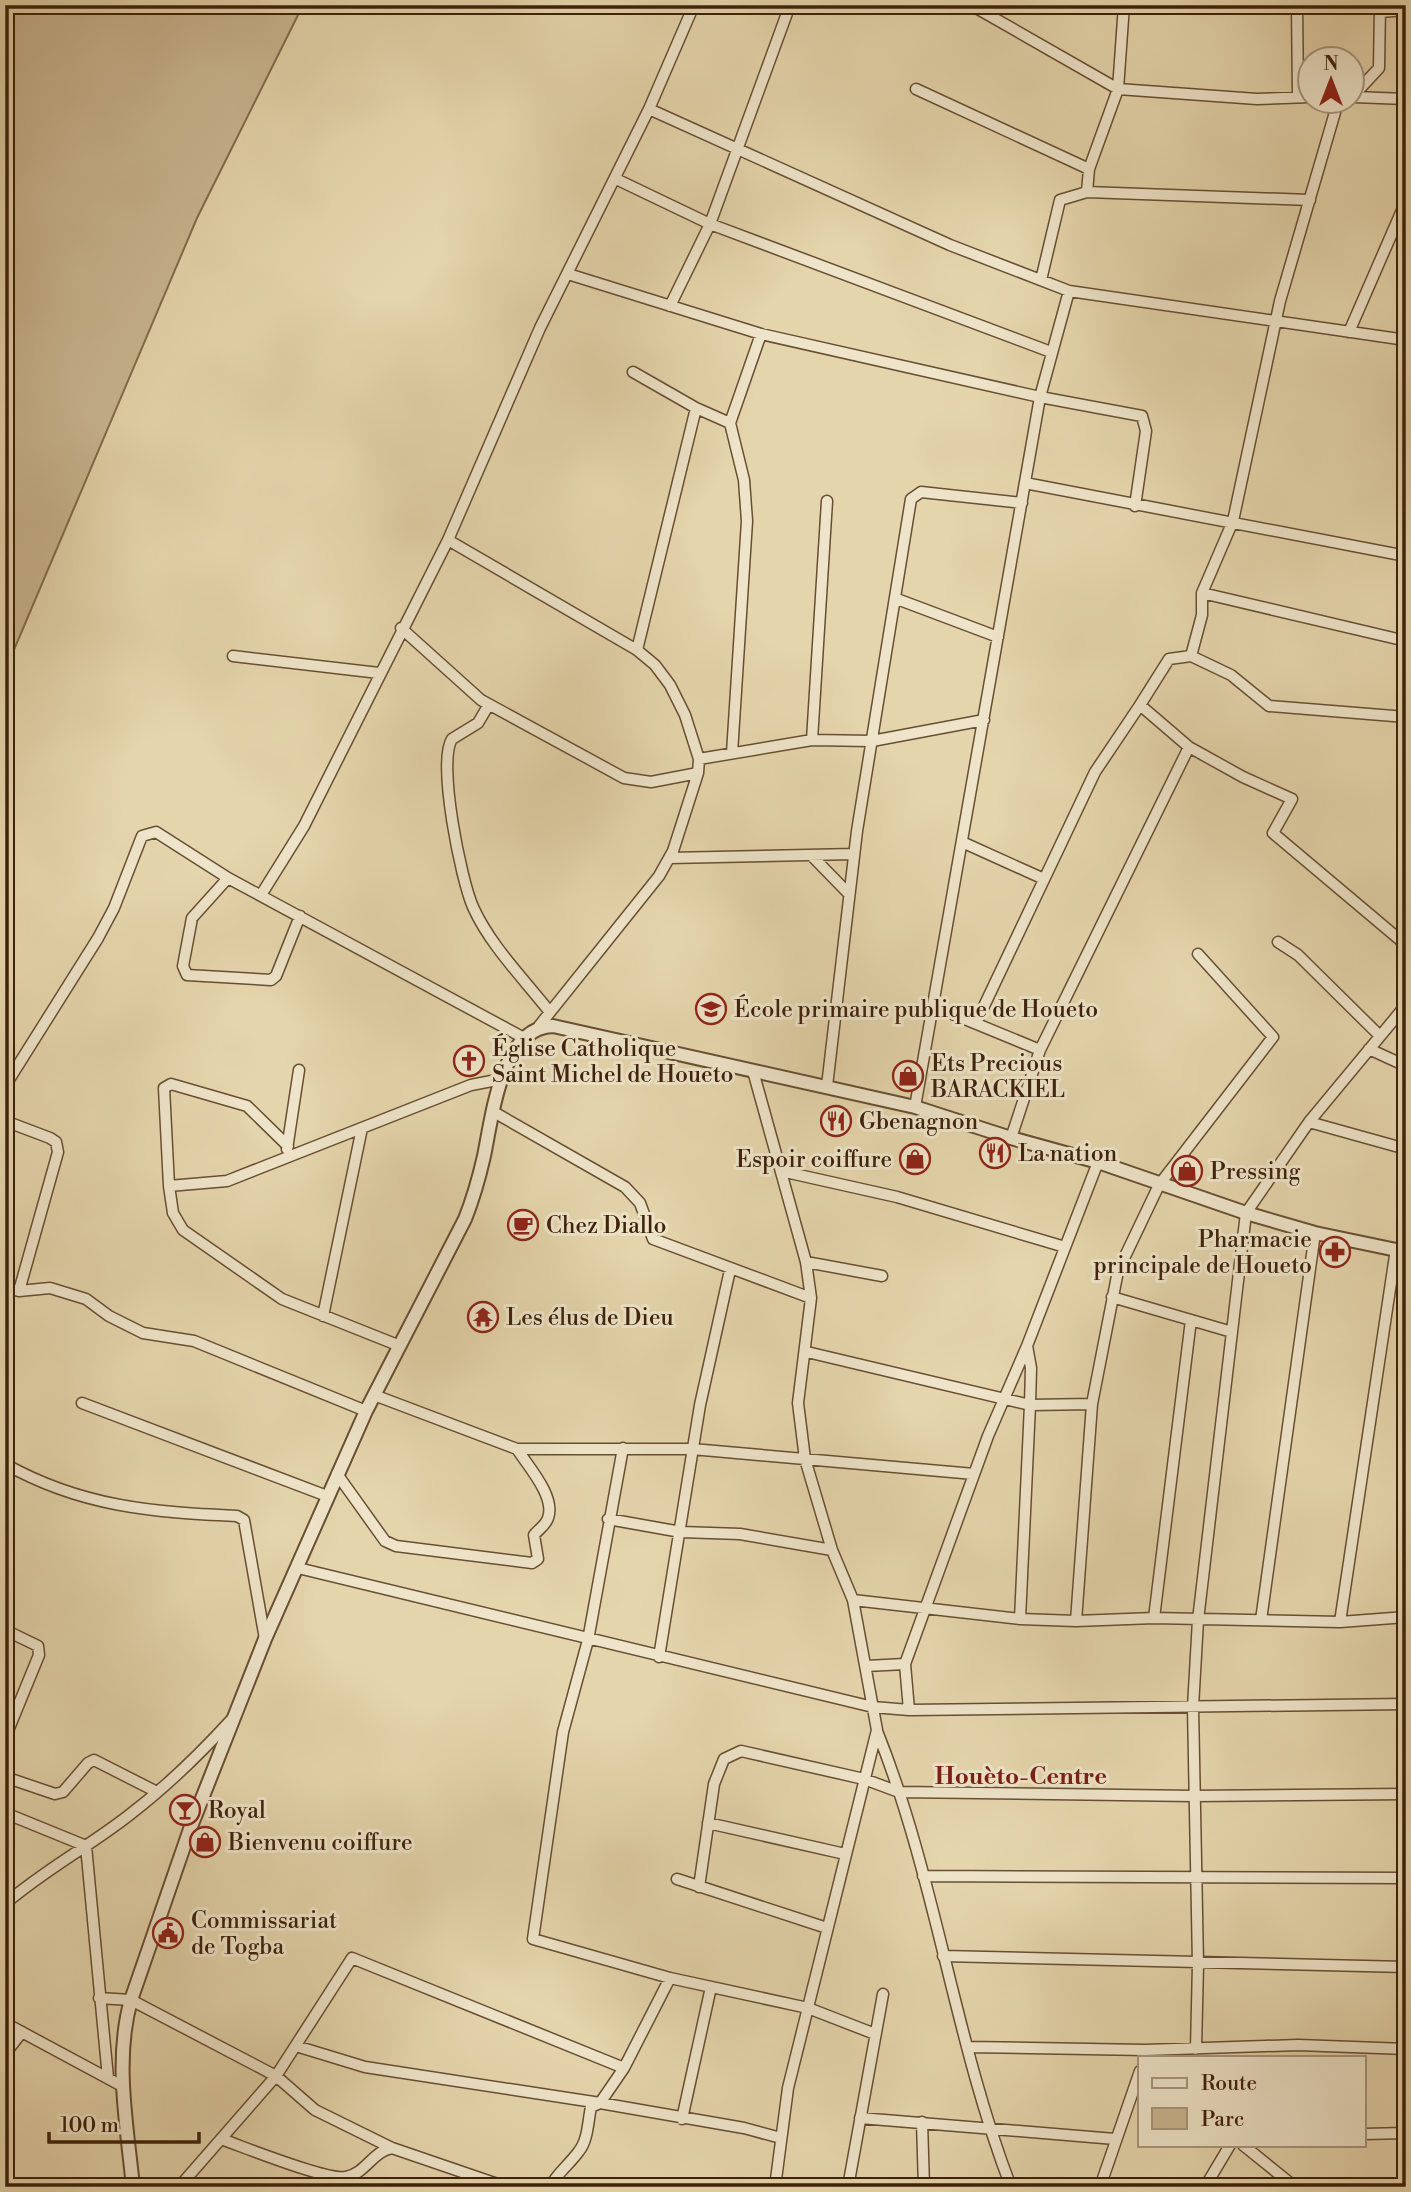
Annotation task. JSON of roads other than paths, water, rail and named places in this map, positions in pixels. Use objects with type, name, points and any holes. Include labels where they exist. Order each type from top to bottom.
[{"type":"street","points":[[261,895],[303,826],[401,628],[448,540],[540,328],[616,179],[694,5]]},
{"type":"street","points":[[670,306],[710,224],[790,5]]},
{"type":"street","points":[[971,5],[1118,89],[1257,99],[1296,96]]},
{"type":"street","points":[[1087,192],[1089,169],[1118,89],[1124,5]]},
{"type":"street","points":[[1297,5],[1297,46]]},
{"type":"street","points":[[1366,82],[1379,68],[1380,9],[1406,10]]},
{"type":"street","points":[[916,89],[1089,169]]},
{"type":"street","points":[[1366,97],[1406,99]]},
{"type":"street","points":[[649,109],[950,245],[1069,291],[1406,340]]},
{"type":"street","points":[[1191,656],[1202,615],[1202,593],[1233,521],[1276,321],[1334,116]]},
{"type":"street","points":[[616,179],[710,224],[1051,352]]},
{"type":"street","points":[[1041,280],[1060,200],[1087,192],[1310,200]]},
{"type":"street","points":[[1349,332],[1406,201]]},
{"type":"street","points":[[568,274],[761,334],[1040,397],[1142,416],[1146,431],[1135,506]]},
{"type":"street","points":[[915,1107],[1040,397],[1069,291]]},
{"type":"street","points":[[732,753],[747,521],[744,480],[730,422],[761,334]]},
{"type":"street","points":[[633,372],[696,408],[730,422]]},
{"type":"street","points":[[637,650],[696,408]]},
{"type":"street","points":[[1026,483],[1406,556]]},
{"type":"street","points":[[827,1086],[854,854],[914,495],[921,492],[1022,503]]},
{"type":"street","points":[[812,740],[827,501]]},
{"type":"street","points":[[133,2187],[121,2042],[131,2000],[231,1720],[366,1411],[474,1196],[492,1111],[511,1058],[524,1038],[539,1027],[549,1011],[635,910],[669,858],[698,773],[699,760],[685,715],[670,685],[655,665],[637,650],[448,540]]},
{"type":"street","points":[[1202,593],[1406,641]]},
{"type":"street","points":[[897,599],[998,637]]},
{"type":"street","points":[[401,628],[488,706],[636,782],[698,773]]},
{"type":"street","points":[[233,656],[379,673]]},
{"type":"street","points":[[976,1024],[1095,772],[1169,659],[1191,656],[1231,675],[1269,706],[1406,717]]},
{"type":"street","points":[[1140,705],[1189,747],[1243,777],[1292,799],[1273,833],[1406,945]]},
{"type":"street","points":[[488,706],[478,723],[452,739],[446,759],[446,779],[463,871],[472,906],[486,931],[549,1011]]},
{"type":"street","points":[[699,760],[812,740],[872,741],[984,720]]},
{"type":"street","points":[[1012,1138],[1040,1050],[1189,747]]},
{"type":"street","points":[[5,1086],[98,938],[114,908],[142,836],[156,831],[228,878],[524,1038]]},
{"type":"street","points":[[962,842],[1044,879]]},
{"type":"street","points":[[669,858],[854,854]]},
{"type":"street","points":[[811,855],[849,894]]},
{"type":"street","points":[[228,878],[192,918],[183,966],[187,975],[271,980],[276,976],[300,916]]},
{"type":"street","points":[[1278,942],[1298,955],[1380,1036]]},
{"type":"street","points":[[1076,1621],[1092,1404],[1118,1271],[1159,1185],[1273,1037],[1198,954]]},
{"type":"street","points":[[1196,2049],[1198,1964],[1193,1707],[1198,1620],[1246,1213],[1309,1122],[1406,1005]]},
{"type":"street","points":[[933,1006],[1040,1050]]},
{"type":"street","points":[[539,1027],[553,1026],[915,1107],[1098,1162],[1246,1213],[1315,1233],[1401,1251],[1340,1622]]},
{"type":"street","points":[[1369,1049],[1406,1066]]},
{"type":"street","points":[[286,1160],[299,1070]]},
{"type":"street","points":[[753,1071],[806,1262],[811,1298],[807,1352],[798,1404],[805,1459],[832,1550],[853,1600],[877,1730],[899,1792],[923,1876],[988,2127],[1011,2187]]},
{"type":"street","points":[[169,1186],[228,1181],[471,1085],[502,1079]]},
{"type":"street","points":[[288,1146],[247,1106],[171,1084],[164,1088],[169,1186],[173,1213],[183,1230],[282,1299],[400,1346]]},
{"type":"street","points":[[492,1111],[625,1187],[640,1203],[653,1239],[811,1298]]},
{"type":"street","points":[[5,1122],[50,1138],[56,1142],[58,1152],[19,1291]]},
{"type":"street","points":[[1309,1122],[1406,1149]]},
{"type":"street","points":[[323,1316],[362,1128]]},
{"type":"street","points":[[909,1710],[905,1664],[974,1474],[1098,1162]]},
{"type":"street","points":[[781,1171],[897,1197],[1065,1247]]},
{"type":"street","points":[[1261,1620],[1315,1233]]},
{"type":"street","points":[[806,1262],[882,1276]]},
{"type":"street","points":[[659,1657],[692,1450],[730,1269]]},
{"type":"street","points":[[5,1287],[19,1291],[50,1288],[86,1299],[109,1316],[142,1333],[194,1340],[366,1411]]},
{"type":"street","points":[[1112,1297],[1232,1332]]},
{"type":"street","points":[[1154,1618],[1191,1320]]},
{"type":"street","points":[[1020,1619],[1031,1368],[1027,1346]]},
{"type":"street","points":[[807,1352],[1030,1405],[1092,1404]]},
{"type":"street","points":[[374,1395],[517,1449],[692,1450],[974,1474]]},
{"type":"street","points":[[82,1404],[327,1496]]},
{"type":"street","points":[[623,1448],[607,1519],[588,1640],[564,1732],[533,1939],[670,1978],[808,2008],[875,2034]]},
{"type":"street","points":[[337,1474],[385,1541],[396,1546],[532,1563],[538,1559],[534,1535],[547,1522],[549,1507],[542,1489],[517,1449]]},
{"type":"street","points":[[5,1464],[39,1483],[127,1509],[237,1516],[244,1520],[265,1639]]},
{"type":"street","points":[[607,1519],[681,1532],[740,1534],[832,1550]]},
{"type":"street","points":[[298,1568],[873,1707],[909,1710],[1406,1704]]},
{"type":"street","points":[[853,1600],[1020,1619],[1076,1621],[1154,1618],[1340,1622],[1406,1617]]},
{"type":"street","points":[[5,1630],[38,1646],[38,1656],[5,1738]]},
{"type":"street","points":[[866,1666],[905,1664]]},
{"type":"street","points":[[5,1905],[25,1887],[86,1846],[157,1792],[192,1762],[231,1720]]},
{"type":"street","points":[[775,2187],[788,2088],[877,1730]]},
{"type":"street","points":[[699,1887],[714,1784],[724,1759],[741,1751],[864,1779],[899,1792],[1193,1796],[1406,1794]]},
{"type":"street","points":[[5,1777],[55,1794],[63,1792],[88,1763],[94,1760],[157,1792]]},
{"type":"street","points":[[5,1813],[86,1846]]},
{"type":"street","points":[[708,1823],[845,1854]]},
{"type":"street","points":[[86,1846],[108,2078]]},
{"type":"street","points":[[923,1876],[1406,1878]]},
{"type":"street","points":[[677,1879],[827,1927]]},
{"type":"street","points":[[943,1956],[1406,1967]]},
{"type":"street","points":[[179,2187],[276,2076],[352,1958],[624,2068]]},
{"type":"street","points":[[550,2187],[558,2173],[579,2153],[584,2143],[591,2107],[600,2103],[624,2068],[670,1978]]},
{"type":"street","points":[[682,2119],[711,1987]]},
{"type":"street","points":[[848,2187],[883,1994]]},
{"type":"street","points":[[99,1998],[131,2000],[276,2076],[314,2110],[392,2148],[506,2187]]},
{"type":"street","points":[[5,2023],[124,2087]]},
{"type":"street","points":[[5,2054],[22,2032]]},
{"type":"street","points":[[968,2048],[1145,2054],[1298,2045],[1406,2049]]},
{"type":"street","points":[[296,2046],[365,2067],[600,2103],[744,2128],[781,2138]]},
{"type":"street","points":[[1100,2187],[1138,2076]]},
{"type":"street","points":[[860,2118],[1115,2138]]},
{"type":"street","points":[[922,2123],[924,2187]]},
{"type":"street","points":[[1366,2134],[1406,2133]]},
{"type":"street","points":[[221,2139],[335,2177],[356,2173],[384,2149],[392,2148]]},
{"type":"street","points":[[1205,2187],[1229,2146]]},
{"type":"street","points":[[1244,2146],[1295,2187]]},
{"type":"place","name":"École primaire publique de Houeto","points":[[711,1009]]},
{"type":"place","name":"Église Catholique Saint Michel de Houeto","points":[[469,1061]]},
{"type":"place","name":"Ets Precious BARACKIEL","points":[[908,1076]]},
{"type":"place","name":"Gbenagnon","points":[[836,1121]]},
{"type":"place","name":"La nation","points":[[995,1153]]},
{"type":"place","name":"Espoir coiffure","points":[[915,1159]]},
{"type":"place","name":"Pressing","points":[[1187,1171]]},
{"type":"place","name":"Chez Diallo","points":[[523,1225]]},
{"type":"place","name":"Pharmacie principale de Houeto","points":[[1335,1252]]},
{"type":"place","name":"Les élus de Dieu","points":[[483,1317]]},
{"type":"place","name":"Royal","points":[[185,1810]]},
{"type":"place","name":"Bienvenu coiffure","points":[[205,1842]]},
{"type":"place","name":"Commissariat de Togba","points":[[168,1933]]},
{"type":"district","name":"Houèto-Centre","points":[[1021,1776]]}]
